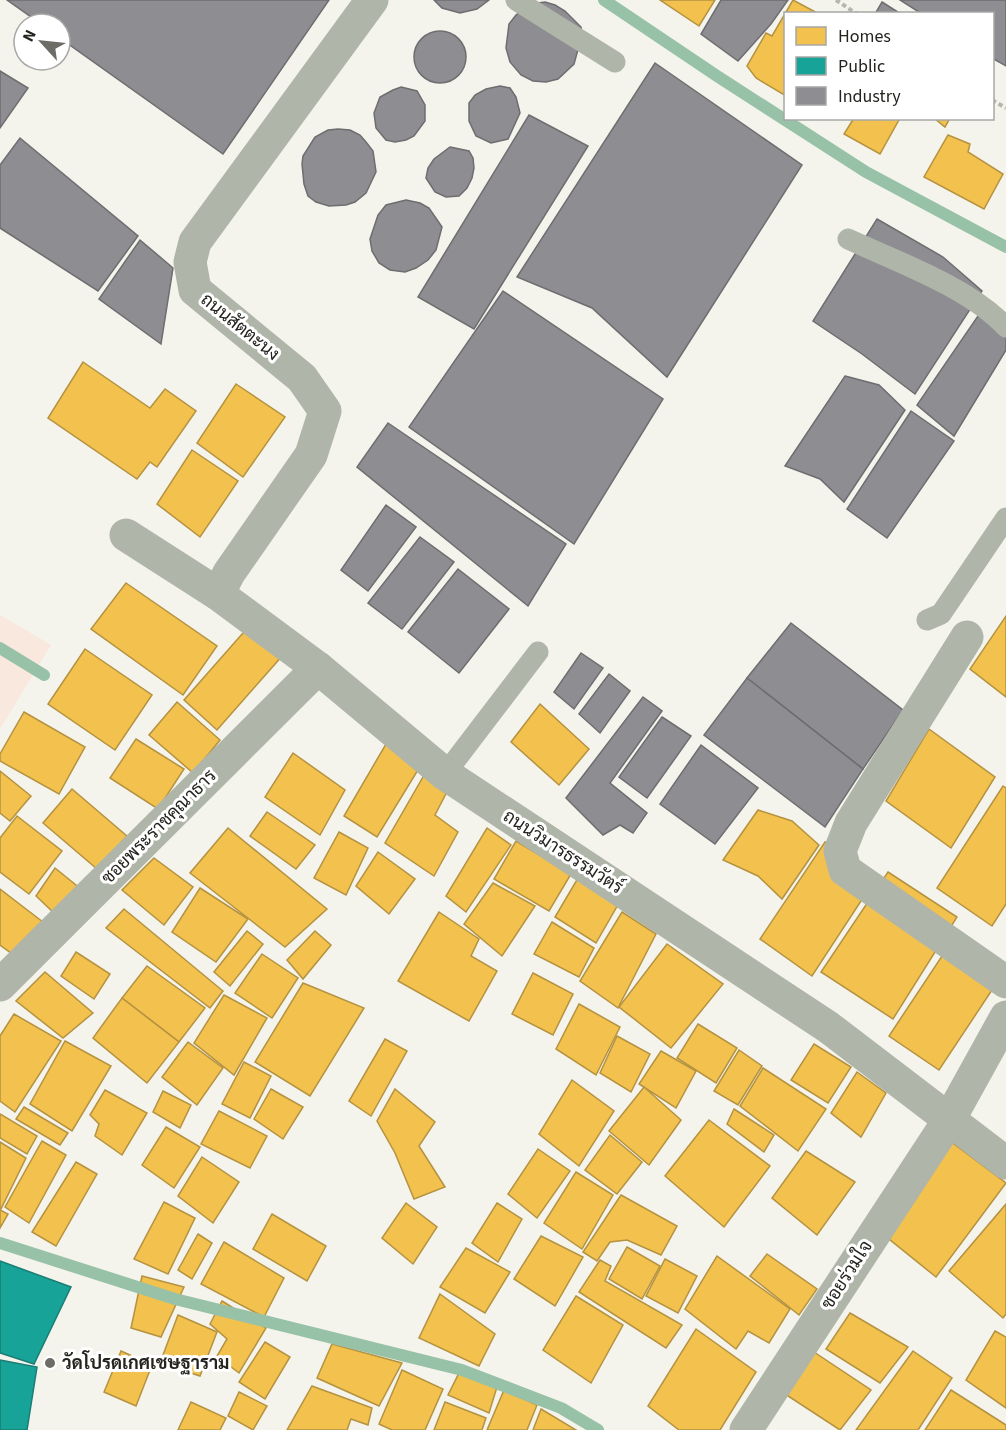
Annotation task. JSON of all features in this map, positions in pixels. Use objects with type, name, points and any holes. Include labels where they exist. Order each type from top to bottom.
[{"type":"street","name":"ถนนสัตตะนง","points":[[218,594],[229,573],[311,456],[325,411],[302,378],[195,290],[190,262],[195,242],[372,0]]},
{"type":"street","name":"ถนนวิมารธรรมวัตร์","points":[[126,535],[218,594],[318,668],[445,774],[828,1027],[1006,1163]]},
{"type":"street","points":[[967,636],[851,823],[840,851],[845,870],[1006,982]]},
{"type":"street","name":"ซอยพระราชคุณาธาร","points":[[0,985],[318,668]]},
{"type":"street","name":"ซอยร่วมใจ","points":[[746,1430],[949,1120],[1006,1017]]},
{"type":"lane","points":[[516,0],[615,62]]},
{"type":"lane","points":[[848,239],[946,284],[998,318],[1006,327]]},
{"type":"lane","points":[[927,620],[941,614],[1006,518]]},
{"type":"lane","points":[[445,774],[538,652]]},
{"type":"path","points":[[836,0],[854,12]]},
{"type":"shaded area","points":[[0,615],[51,645],[0,729]]},
{"type":"building: Homes","points":[[660,0],[715,0],[699,26]]},
{"type":"building: Homes","points":[[793,0],[815,12],[786,12]]},
{"type":"building: Homes","points":[[784,15],[784,95],[756,78],[747,66],[766,33],[772,36]]},
{"type":"building: Homes","points":[[853,120],[899,120],[880,154],[844,134]]},
{"type":"building: Homes","points":[[936,120],[949,120],[945,127]]},
{"type":"building: Homes","points":[[948,135],[970,144],[968,152],[1003,174],[984,209],[924,177]]},
{"type":"building: Homes","points":[[83,362],[150,408],[165,389],[196,411],[157,467],[150,462],[137,479],[48,418]]},
{"type":"building: Homes","points":[[236,384],[285,417],[243,477],[197,443]]},
{"type":"building: Homes","points":[[192,450],[238,481],[200,537],[157,504]]},
{"type":"building: Homes","points":[[126,583],[217,646],[183,695],[91,629]]},
{"type":"building: Homes","points":[[1006,616],[1006,697],[970,669]]},
{"type":"building: Homes","points":[[250,625],[283,655],[217,730],[184,700]]},
{"type":"building: Homes","points":[[85,649],[152,695],[115,750],[48,704]]},
{"type":"building: Homes","points":[[177,702],[220,740],[193,773],[149,735]]},
{"type":"building: Homes","points":[[540,704],[589,749],[559,785],[511,742]]},
{"type":"building: Homes","points":[[24,712],[85,747],[59,794],[0,761],[0,754]]},
{"type":"building: Homes","points":[[929,729],[995,777],[951,848],[886,801]]},
{"type":"building: Homes","points":[[136,739],[184,769],[158,809],[110,778]]},
{"type":"building: Homes","points":[[386,744],[421,765],[377,837],[344,816]]},
{"type":"building: Homes","points":[[293,753],[345,790],[320,835],[265,797]]},
{"type":"building: Homes","points":[[427,770],[450,786],[435,815],[458,832],[434,876],[385,843]]},
{"type":"building: Homes","points":[[0,771],[31,796],[10,821],[0,813]]},
{"type":"building: Homes","points":[[1003,786],[1006,788],[1006,904],[992,926],[937,888]]},
{"type":"building: Homes","points":[[72,789],[127,836],[97,869],[43,823]]},
{"type":"building: Homes","points":[[758,810],[792,821],[819,845],[782,899],[758,876],[723,860]]},
{"type":"building: Homes","points":[[267,812],[315,845],[296,869],[250,836]]},
{"type":"building: Homes","points":[[17,816],[62,851],[29,894],[0,872],[0,838]]},
{"type":"building: Homes","points":[[228,828],[327,909],[285,947],[190,873]]},
{"type":"building: Homes","points":[[487,828],[511,845],[466,912],[446,896]]},
{"type":"building: Homes","points":[[339,832],[368,848],[346,895],[314,878]]},
{"type":"building: Homes","points":[[516,841],[571,874],[549,911],[494,879]]},
{"type":"building: Homes","points":[[825,842],[878,875],[812,976],[760,939]]},
{"type":"building: Homes","points":[[378,852],[415,879],[389,914],[356,886]]},
{"type":"building: Homes","points":[[154,858],[193,887],[164,925],[122,890]]},
{"type":"building: Homes","points":[[55,868],[81,889],[56,915],[36,896]]},
{"type":"building: Homes","points":[[888,872],[957,917],[893,1019],[821,972]]},
{"type":"building: Homes","points":[[578,878],[619,903],[596,943],[555,917]]},
{"type":"building: Homes","points":[[493,883],[535,906],[502,956],[464,924]]},
{"type":"building: Homes","points":[[200,888],[248,919],[216,962],[172,932]]},
{"type":"building: Homes","points":[[0,889],[43,922],[15,956],[0,945]]},
{"type":"building: Homes","points":[[124,909],[223,991],[210,1008],[106,928]]},
{"type":"building: Homes","points":[[439,912],[479,939],[471,956],[497,971],[469,1021],[398,981]]},
{"type":"building: Homes","points":[[622,912],[656,934],[618,1008],[580,981]]},
{"type":"building: Homes","points":[[552,922],[594,948],[579,977],[534,954]]},
{"type":"building: Homes","points":[[247,931],[263,944],[230,986],[214,972]]},
{"type":"building: Homes","points":[[315,931],[331,945],[303,979],[287,960]]},
{"type":"building: Homes","points":[[667,944],[723,984],[671,1048],[619,1007]]},
{"type":"building: Homes","points":[[76,952],[110,974],[94,999],[61,976]]},
{"type":"building: Homes","points":[[944,953],[994,987],[939,1070],[889,1036]]},
{"type":"building: Homes","points":[[262,954],[298,978],[272,1018],[235,993]]},
{"type":"building: Homes","points":[[147,966],[205,1008],[179,1042],[122,998]]},
{"type":"building: Homes","points":[[45,972],[93,1013],[63,1038],[16,1001]]},
{"type":"building: Homes","points":[[533,973],[573,994],[553,1035],[512,1014]]},
{"type":"building: Homes","points":[[303,983],[364,1008],[310,1096],[255,1062]]},
{"type":"building: Homes","points":[[224,995],[267,1018],[234,1075],[194,1043]]},
{"type":"building: Homes","points":[[122,998],[179,1042],[147,1083],[93,1038]]},
{"type":"building: Homes","points":[[579,1004],[620,1027],[596,1075],[556,1049]]},
{"type":"building: Homes","points":[[14,1014],[61,1041],[15,1112],[0,1101],[0,1036]]},
{"type":"building: Homes","points":[[698,1024],[737,1048],[716,1083],[677,1058]]},
{"type":"building: Homes","points":[[617,1036],[650,1054],[631,1092],[600,1073]]},
{"type":"building: Homes","points":[[385,1039],[407,1051],[371,1116],[349,1101]]},
{"type":"building: Homes","points":[[65,1041],[111,1066],[72,1131],[30,1104]]},
{"type":"building: Homes","points":[[188,1042],[223,1068],[197,1105],[162,1077]]},
{"type":"building: Homes","points":[[814,1044],[851,1067],[828,1103],[791,1080]]},
{"type":"building: Homes","points":[[739,1050],[762,1066],[738,1105],[714,1091]]},
{"type":"building: Homes","points":[[661,1051],[696,1071],[676,1108],[639,1084]]},
{"type":"building: Homes","points":[[244,1062],[271,1076],[250,1118],[222,1104]]},
{"type":"building: Homes","points":[[763,1068],[826,1109],[798,1151],[740,1106]]},
{"type":"building: Homes","points":[[857,1072],[886,1093],[861,1137],[831,1113]]},
{"type":"building: Homes","points":[[572,1080],[614,1111],[579,1166],[539,1134]]},
{"type":"building: Homes","points":[[644,1087],[681,1120],[649,1165],[609,1131]]},
{"type":"building: Homes","points":[[271,1089],[303,1107],[283,1139],[254,1119]]},
{"type":"building: Homes","points":[[395,1089],[435,1122],[419,1146],[445,1187],[414,1199],[395,1153],[377,1121]]},
{"type":"building: Homes","points":[[105,1090],[147,1113],[122,1155],[95,1136],[99,1124],[90,1115]]},
{"type":"building: Homes","points":[[163,1091],[191,1105],[180,1128],[153,1112]]},
{"type":"building: Homes","points":[[24,1107],[68,1133],[60,1145],[16,1119]]},
{"type":"building: Homes","points":[[734,1109],[774,1135],[764,1152],[727,1124]]},
{"type":"building: Homes","points":[[219,1111],[267,1136],[250,1168],[201,1144]]},
{"type":"building: Homes","points":[[0,1114],[37,1136],[27,1154],[0,1138]]},
{"type":"building: Homes","points":[[709,1120],[770,1166],[724,1227],[665,1176]]},
{"type":"building: Homes","points":[[166,1127],[200,1147],[174,1188],[142,1165]]},
{"type":"building: Homes","points":[[610,1135],[642,1162],[617,1194],[585,1170]]},
{"type":"building: Homes","points":[[42,1141],[66,1155],[29,1223],[5,1207]]},
{"type":"building: Homes","points":[[950,1141],[1006,1183],[936,1277],[884,1235]]},
{"type":"building: Homes","points":[[0,1142],[26,1158],[1,1209],[0,1209]]},
{"type":"building: Homes","points":[[538,1149],[570,1171],[537,1218],[508,1194]]},
{"type":"building: Homes","points":[[806,1151],[855,1182],[817,1235],[772,1198]]},
{"type":"building: Homes","points":[[202,1157],[239,1182],[213,1223],[178,1196]]},
{"type":"building: Homes","points":[[76,1162],[97,1174],[56,1246],[32,1232]]},
{"type":"building: Homes","points":[[576,1172],[613,1195],[582,1249],[544,1223]]},
{"type":"building: Homes","points":[[621,1195],[677,1226],[661,1255],[627,1240],[610,1242],[597,1261],[583,1252]]},
{"type":"building: Homes","points":[[164,1202],[195,1218],[168,1274],[134,1259]]},
{"type":"building: Homes","points":[[406,1203],[437,1227],[413,1264],[382,1238]]},
{"type":"building: Homes","points":[[497,1203],[522,1219],[498,1262],[472,1243]]},
{"type":"building: Homes","points":[[1006,1204],[1006,1314],[1003,1318],[949,1271]]},
{"type":"building: Homes","points":[[0,1210],[8,1214],[0,1228]]},
{"type":"building: Homes","points":[[272,1214],[326,1246],[307,1281],[253,1249]]},
{"type":"building: Homes","points":[[198,1234],[212,1243],[192,1279],[178,1270]]},
{"type":"building: Homes","points":[[541,1236],[583,1257],[555,1306],[514,1279]]},
{"type":"building: Homes","points":[[224,1242],[284,1278],[264,1317],[201,1284]]},
{"type":"building: Homes","points":[[627,1247],[660,1266],[642,1299],[609,1279]]},
{"type":"building: Homes","points":[[466,1248],[510,1272],[485,1313],[440,1287]]},
{"type":"building: Homes","points":[[767,1254],[817,1289],[799,1315],[750,1276]]},
{"type":"building: Homes","points":[[717,1256],[790,1309],[769,1343],[748,1331],[736,1349],[685,1309]]},
{"type":"building: Homes","points":[[665,1259],[697,1276],[678,1313],[646,1296]]},
{"type":"building: Homes","points":[[600,1260],[611,1266],[605,1281],[682,1325],[666,1348],[579,1292]]},
{"type":"building: Homes","points":[[142,1276],[184,1287],[161,1337],[131,1328]]},
{"type":"building: Homes","points":[[440,1294],[495,1334],[479,1366],[419,1338]]},
{"type":"building: Homes","points":[[576,1296],[623,1325],[591,1383],[543,1350]]},
{"type":"building: Homes","points":[[222,1301],[266,1328],[239,1373],[217,1356],[227,1339],[210,1324]]},
{"type":"building: Homes","points":[[850,1313],[908,1347],[880,1383],[826,1349]]},
{"type":"building: Homes","points":[[178,1315],[217,1332],[200,1376],[160,1363]]},
{"type":"building: Homes","points":[[696,1329],[756,1372],[720,1430],[679,1430],[648,1406]]},
{"type":"building: Homes","points":[[995,1331],[1006,1337],[1006,1408],[966,1380]]},
{"type":"building: Homes","points":[[265,1342],[290,1357],[265,1399],[239,1382]]},
{"type":"building: Homes","points":[[332,1344],[402,1363],[379,1406],[317,1378]]},
{"type":"building: Homes","points":[[121,1351],[152,1365],[136,1406],[104,1392]]},
{"type":"building: Homes","points":[[913,1351],[952,1378],[918,1430],[856,1430]]},
{"type":"building: Homes","points":[[814,1352],[871,1390],[840,1430],[785,1394]]},
{"type":"building: Homes","points":[[402,1370],[443,1389],[425,1430],[392,1430],[379,1424]]},
{"type":"building: Homes","points":[[459,1373],[497,1387],[489,1413],[448,1395]]},
{"type":"building: Homes","points":[[312,1386],[372,1408],[368,1425],[351,1419],[347,1430],[287,1430]]},
{"type":"building: Homes","points":[[504,1390],[537,1405],[527,1430],[487,1430]]},
{"type":"building: Homes","points":[[951,1390],[1006,1425],[1006,1430],[925,1430]]},
{"type":"building: Homes","points":[[239,1392],[267,1406],[253,1430],[228,1416]]},
{"type":"building: Homes","points":[[191,1402],[226,1418],[220,1430],[178,1430]]},
{"type":"building: Homes","points":[[445,1402],[486,1418],[482,1430],[434,1430]]},
{"type":"building: Homes","points":[[541,1409],[576,1430],[533,1430]]},
{"type":"building: Public","points":[[0,1261],[71,1287],[34,1364],[0,1353]]},
{"type":"building: Public","points":[[0,1360],[37,1367],[27,1430],[0,1430]]},
{"type":"building: Industry","points":[[7,0],[329,0],[223,154],[72,47],[72,12],[24,12]]},
{"type":"building: Industry","points":[[434,0],[489,0],[477,9],[460,13],[442,8]]},
{"type":"building: Industry","points":[[721,0],[788,0],[771,24],[738,61],[701,34]]},
{"type":"building: Industry","points":[[900,0],[1006,0],[1006,66],[994,59],[994,12],[919,12]]},
{"type":"building: Industry","points":[[545,2],[565,11],[581,27],[582,35],[574,64],[558,79],[546,82],[533,81],[521,75],[510,62],[506,48],[509,24],[516,15],[530,4]]},
{"type":"building: Industry","points":[[882,2],[898,12],[876,12]]},
{"type":"building: Industry","points":[[435,31],[445,31],[454,35],[462,43],[466,57],[462,71],[454,79],[445,83],[435,83],[426,79],[418,71],[414,62],[414,52],[418,43],[426,35]]},
{"type":"building: Industry","points":[[655,63],[802,165],[667,377],[592,308],[517,277]]},
{"type":"building: Industry","points":[[0,71],[28,88],[0,128]]},
{"type":"building: Industry","points":[[500,86],[510,88],[516,97],[520,113],[508,139],[491,143],[476,136],[469,121],[469,103],[475,95],[486,89]]},
{"type":"building: Industry","points":[[401,87],[417,91],[425,105],[425,121],[414,136],[395,142],[386,140],[376,128],[374,113],[380,97]]},
{"type":"building: Industry","points":[[529,115],[588,146],[474,329],[418,297]]},
{"type":"building: Industry","points":[[328,130],[350,130],[360,135],[373,151],[376,172],[366,193],[355,202],[329,206],[316,202],[308,196],[302,164],[303,156],[315,137]]},
{"type":"building: Industry","points":[[20,138],[138,236],[98,291],[0,228],[0,165]]},
{"type":"building: Industry","points":[[450,147],[469,151],[473,158],[474,168],[467,188],[459,196],[446,197],[435,192],[426,178],[428,168],[434,159]]},
{"type":"building: Industry","points":[[406,200],[429,208],[442,227],[436,250],[428,260],[405,272],[390,270],[379,263],[372,251],[370,239],[378,215],[386,205]]},
{"type":"building: Industry","points":[[877,219],[943,257],[982,291],[915,394],[813,321]]},
{"type":"building: Industry","points":[[140,240],[173,268],[161,344],[99,299]]},
{"type":"building: Industry","points":[[503,291],[663,399],[574,544],[409,427]]},
{"type":"building: Industry","points":[[980,313],[1006,335],[1006,350],[954,436],[917,405]]},
{"type":"building: Industry","points":[[845,376],[879,385],[905,410],[844,502],[820,479],[785,466]]},
{"type":"building: Industry","points":[[911,411],[954,441],[887,538],[847,509]]},
{"type":"building: Industry","points":[[388,423],[566,544],[528,606],[357,467]]},
{"type":"building: Industry","points":[[386,505],[416,527],[368,591],[341,570]]},
{"type":"building: Industry","points":[[420,537],[454,562],[402,629],[368,603]]},
{"type":"building: Industry","points":[[458,569],[509,609],[459,673],[408,632]]},
{"type":"building: Industry","points":[[791,623],[903,710],[863,769],[747,678]]},
{"type":"building: Industry","points":[[581,653],[603,668],[574,709],[554,692]]},
{"type":"building: Industry","points":[[609,674],[630,691],[600,733],[579,714]]},
{"type":"building: Industry","points":[[747,678],[863,769],[825,827],[704,735]]},
{"type":"building: Industry","points":[[643,697],[662,711],[610,783],[647,813],[633,833],[620,825],[603,835],[566,798]]},
{"type":"building: Industry","points":[[662,717],[691,736],[647,798],[619,777]]},
{"type":"building: Industry","points":[[701,745],[758,788],[715,844],[660,804]]},
{"type":"waterway","points":[[604,0],[784,119]]},
{"type":"waterway","points":[[785,120],[866,172],[1006,247]]},
{"type":"waterway","points":[[0,648],[44,675]]},
{"type":"waterway","points":[[0,1243],[175,1299],[462,1370],[561,1408],[598,1430]]},
{"type":"place","name":"วัดโปรดเกศเชษฐาราม","points":[[50,1363]]}]
